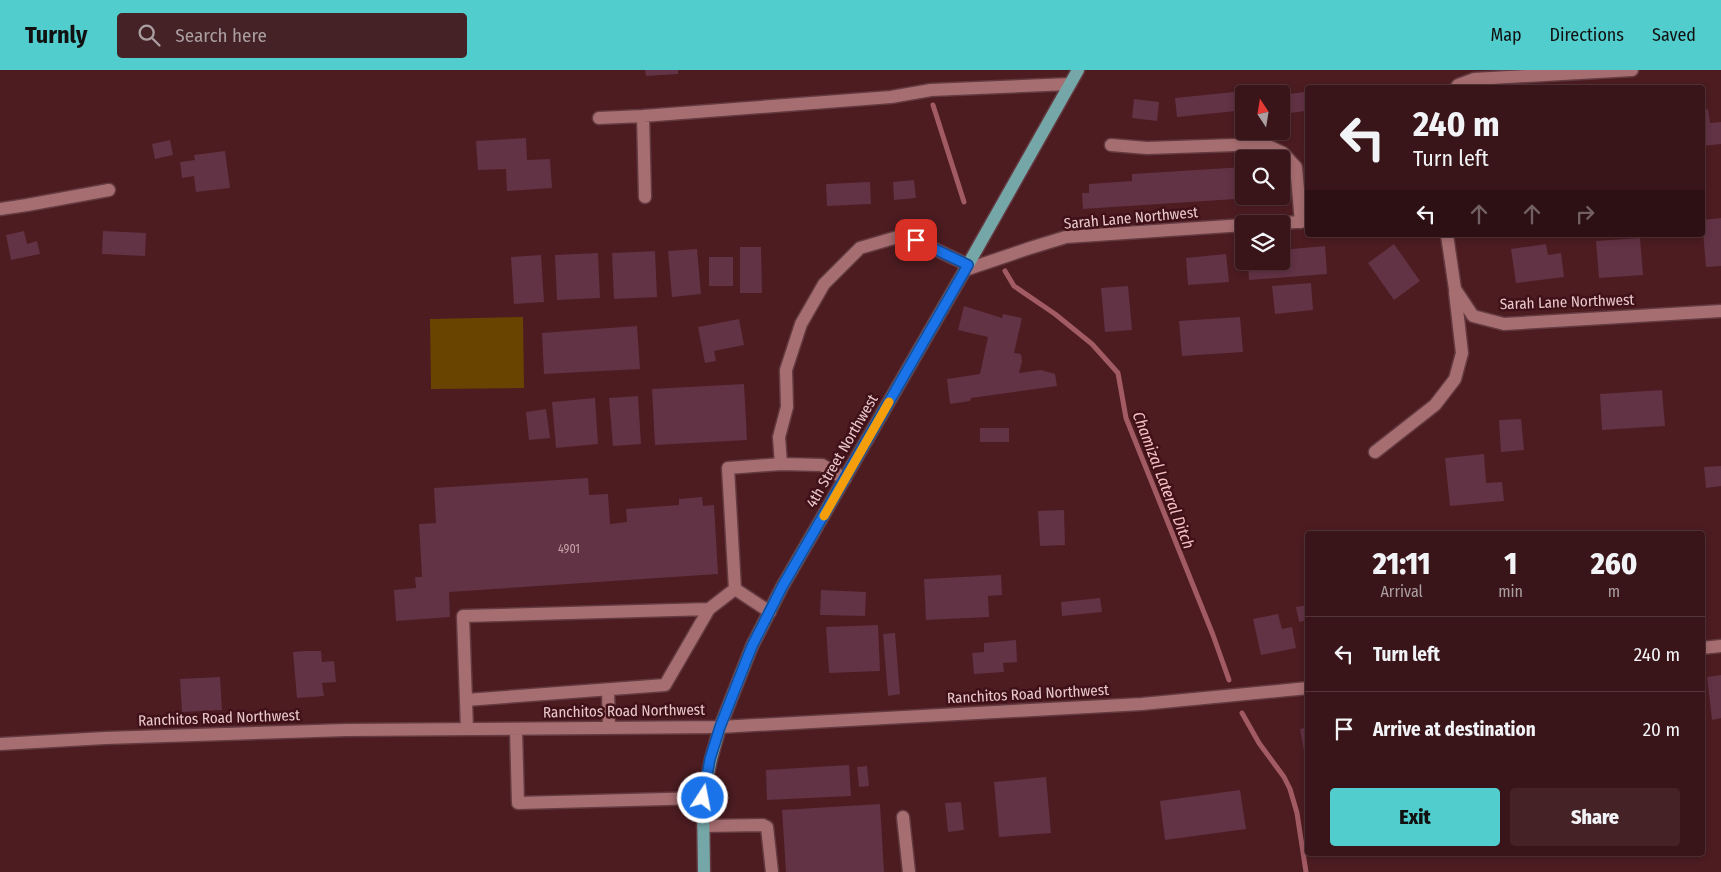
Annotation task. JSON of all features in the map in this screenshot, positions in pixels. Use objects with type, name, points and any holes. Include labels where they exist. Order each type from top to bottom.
[{"type":"main road","name":"4th Street Northwest","points":[[704,872],[703,798],[710,759],[720,727],[752,646],[1078,70]]},
{"type":"street","points":[[1458,85],[1474,79],[1632,70]]},
{"type":"street","points":[[599,118],[891,97],[931,90],[1070,84]]},
{"type":"street","points":[[643,116],[645,197]]},
{"type":"street","points":[[1110,144],[1146,148],[1264,144],[1283,153],[1296,167],[1304,221],[1290,222]]},
{"type":"street","points":[[0,208],[109,190]]},
{"type":"street","name":"Sarah Lane Northwest","points":[[967,268],[1066,238],[1235,226]]},
{"type":"street","points":[[781,464],[779,437],[787,407],[786,370],[801,324],[824,284],[860,248],[902,236],[916,240],[967,268]]},
{"type":"street","name":"Sarah Lane Northwest","points":[[1448,237],[1455,290],[1473,316],[1504,324],[1721,311]]},
{"type":"street","points":[[1375,452],[1435,405],[1455,379],[1462,353],[1455,290]]},
{"type":"street","points":[[735,589],[728,468],[781,464],[822,465],[845,479]]},
{"type":"street","points":[[466,700],[666,685],[709,609],[735,589]]},
{"type":"street","points":[[735,589],[770,612]]},
{"type":"street","points":[[466,729],[463,616],[709,609]]},
{"type":"street","points":[[1705,648],[1721,646]]},
{"type":"street","name":"Ranchitos Road Northwest","points":[[0,744],[105,738],[346,730],[720,727],[1150,704],[1305,688]]},
{"type":"street","points":[[608,690],[609,728]]},
{"type":"street","points":[[516,729],[518,803],[703,798]]},
{"type":"street","points":[[903,817],[909,872]]},
{"type":"street","points":[[703,826],[763,825],[767,827],[772,872]]},
{"type":"shaded area","points":[[523,317],[524,388],[431,389],[430,319]]},
{"type":"building","points":[[645,70],[678,70],[678,74],[646,76]]},
{"type":"building","points":[[1234,92],[1235,111],[1177,117],[1175,98]]},
{"type":"building","points":[[1304,92],[1305,111],[1290,113],[1290,94]]},
{"type":"building","points":[[1134,99],[1159,102],[1157,121],[1132,118]]},
{"type":"building","points":[[1708,109],[1710,123],[1721,122],[1721,144],[1705,146],[1705,110]]},
{"type":"building","points":[[526,138],[527,160],[550,159],[552,188],[507,191],[506,169],[478,170],[476,141]]},
{"type":"building","points":[[170,140],[173,155],[155,159],[152,144]]},
{"type":"building","points":[[225,151],[230,188],[196,192],[194,176],[182,178],[180,162],[195,160],[194,155]]},
{"type":"building","points":[[1235,168],[1235,199],[1083,209],[1082,193],[1089,193],[1089,184],[1132,181],[1132,174]]},
{"type":"building","points":[[914,180],[916,198],[894,200],[893,182]]},
{"type":"building","points":[[870,182],[871,204],[827,206],[826,184]]},
{"type":"building","points":[[1721,218],[1721,266],[1706,267],[1703,237],[1705,237],[1705,220]]},
{"type":"building","points":[[24,231],[27,244],[37,241],[40,254],[11,260],[6,235]]},
{"type":"building","points":[[103,231],[146,233],[145,256],[102,254]]},
{"type":"building","points":[[1640,238],[1643,275],[1599,278],[1596,241]]},
{"type":"building","points":[[1394,244],[1420,281],[1394,300],[1368,263]]},
{"type":"building","points":[[1546,244],[1548,255],[1561,253],[1564,277],[1516,283],[1511,249]]},
{"type":"building","points":[[1325,246],[1327,274],[1249,280],[1248,270],[1290,270],[1290,249]]},
{"type":"building","points":[[740,247],[761,247],[762,293],[740,293]]},
{"type":"building","points":[[697,249],[701,294],[672,297],[668,251]]},
{"type":"building","points":[[655,251],[657,297],[614,299],[612,253]]},
{"type":"building","points":[[598,253],[600,298],[557,300],[555,255]]},
{"type":"building","points":[[1226,254],[1229,282],[1188,285],[1186,258]]},
{"type":"building","points":[[541,255],[544,302],[514,304],[511,257]]},
{"type":"building","points":[[709,257],[733,257],[733,286],[709,286]]},
{"type":"building","points":[[1311,283],[1313,310],[1275,314],[1272,286]]},
{"type":"building","points":[[1128,286],[1132,330],[1105,332],[1101,288]]},
{"type":"building","points":[[964,306],[1002,318],[1003,314],[1022,318],[1014,353],[1021,354],[1022,361],[1019,373],[1041,370],[1055,374],[1057,386],[971,398],[970,401],[950,404],[947,379],[980,374],[988,337],[958,330]]},
{"type":"building","points":[[1240,317],[1243,352],[1182,356],[1179,321]]},
{"type":"building","points":[[739,319],[744,345],[714,351],[716,361],[705,363],[698,327]]},
{"type":"building","points":[[637,326],[640,369],[544,374],[542,333]]},
{"type":"building","points":[[744,384],[747,440],[655,445],[652,389]]},
{"type":"building","points":[[1662,390],[1665,426],[1602,430],[1600,394]]},
{"type":"building","points":[[638,396],[641,444],[613,446],[609,398]]},
{"type":"building","points":[[595,398],[598,444],[556,448],[552,402]]},
{"type":"building","points":[[546,409],[550,438],[529,440],[526,412]]},
{"type":"building","points":[[1521,419],[1524,450],[1501,452],[1499,420]]},
{"type":"building","points":[[980,428],[1009,428],[1009,442],[980,442]]},
{"type":"building","points":[[1484,454],[1486,483],[1502,482],[1504,501],[1450,506],[1445,458]]},
{"type":"building","points":[[1721,466],[1721,486],[1706,488],[1704,467]]},
{"type":"building","points":[[588,478],[589,495],[608,494],[610,524],[627,522],[626,509],[679,505],[679,499],[702,497],[703,506],[714,505],[718,574],[449,592],[450,617],[396,621],[394,590],[416,588],[415,577],[422,577],[419,524],[436,523],[434,488]]},
{"type":"building","points":[[1064,510],[1065,545],[1040,546],[1038,511]]},
{"type":"building","points":[[1001,575],[1002,595],[988,596],[989,617],[926,620],[924,579]]},
{"type":"building","points":[[821,590],[866,592],[865,616],[820,615]]},
{"type":"building","points":[[1100,598],[1102,612],[1062,616],[1061,602]]},
{"type":"building","points":[[1305,606],[1305,621],[1299,622],[1296,607]]},
{"type":"building","points":[[1278,614],[1282,629],[1292,627],[1296,648],[1261,655],[1253,619]]},
{"type":"building","points":[[878,625],[880,671],[829,673],[826,627]]},
{"type":"building","points":[[895,633],[900,694],[888,696],[883,634]]},
{"type":"building","points":[[1016,640],[1017,662],[1003,663],[1004,672],[974,674],[972,653],[984,652],[984,643]]},
{"type":"building","points":[[321,651],[322,662],[334,661],[336,682],[322,683],[324,696],[297,698],[293,652]]},
{"type":"building","points":[[1721,675],[1721,718],[1712,720],[1707,677]]},
{"type":"building","points":[[220,677],[222,710],[182,712],[180,679]]},
{"type":"building","points":[[1305,728],[1305,751],[1304,751],[1300,729]]},
{"type":"building","points":[[849,765],[851,796],[767,800],[766,770]]},
{"type":"building","points":[[867,766],[869,786],[859,787],[857,767]]},
{"type":"building","points":[[1046,777],[1051,833],[999,837],[994,782]]},
{"type":"building","points":[[1240,790],[1246,829],[1165,840],[1160,801]]},
{"type":"building","points":[[961,802],[964,830],[948,832],[945,803]]},
{"type":"building","points":[[880,804],[884,872],[786,872],[782,810]]},
{"type":"waterway","name":"Chamizal Lateral Ditch","points":[[933,105],[964,202]]},
{"type":"waterway","name":"Chamizal Lateral Ditch","points":[[1005,271],[1014,286],[1055,314],[1092,344],[1118,373],[1126,418],[1213,635],[1229,680]]},
{"type":"waterway","name":"Chamizal Lateral Ditch","points":[[1242,713],[1259,743],[1284,777],[1290,789],[1297,813],[1306,872]]},
{"type":"slow traffic","points":[[824,516],[889,402]]},
{"type":"route","points":[[703,798],[710,759],[720,727],[752,646],[782,587],[968,265],[916,240]]}]
